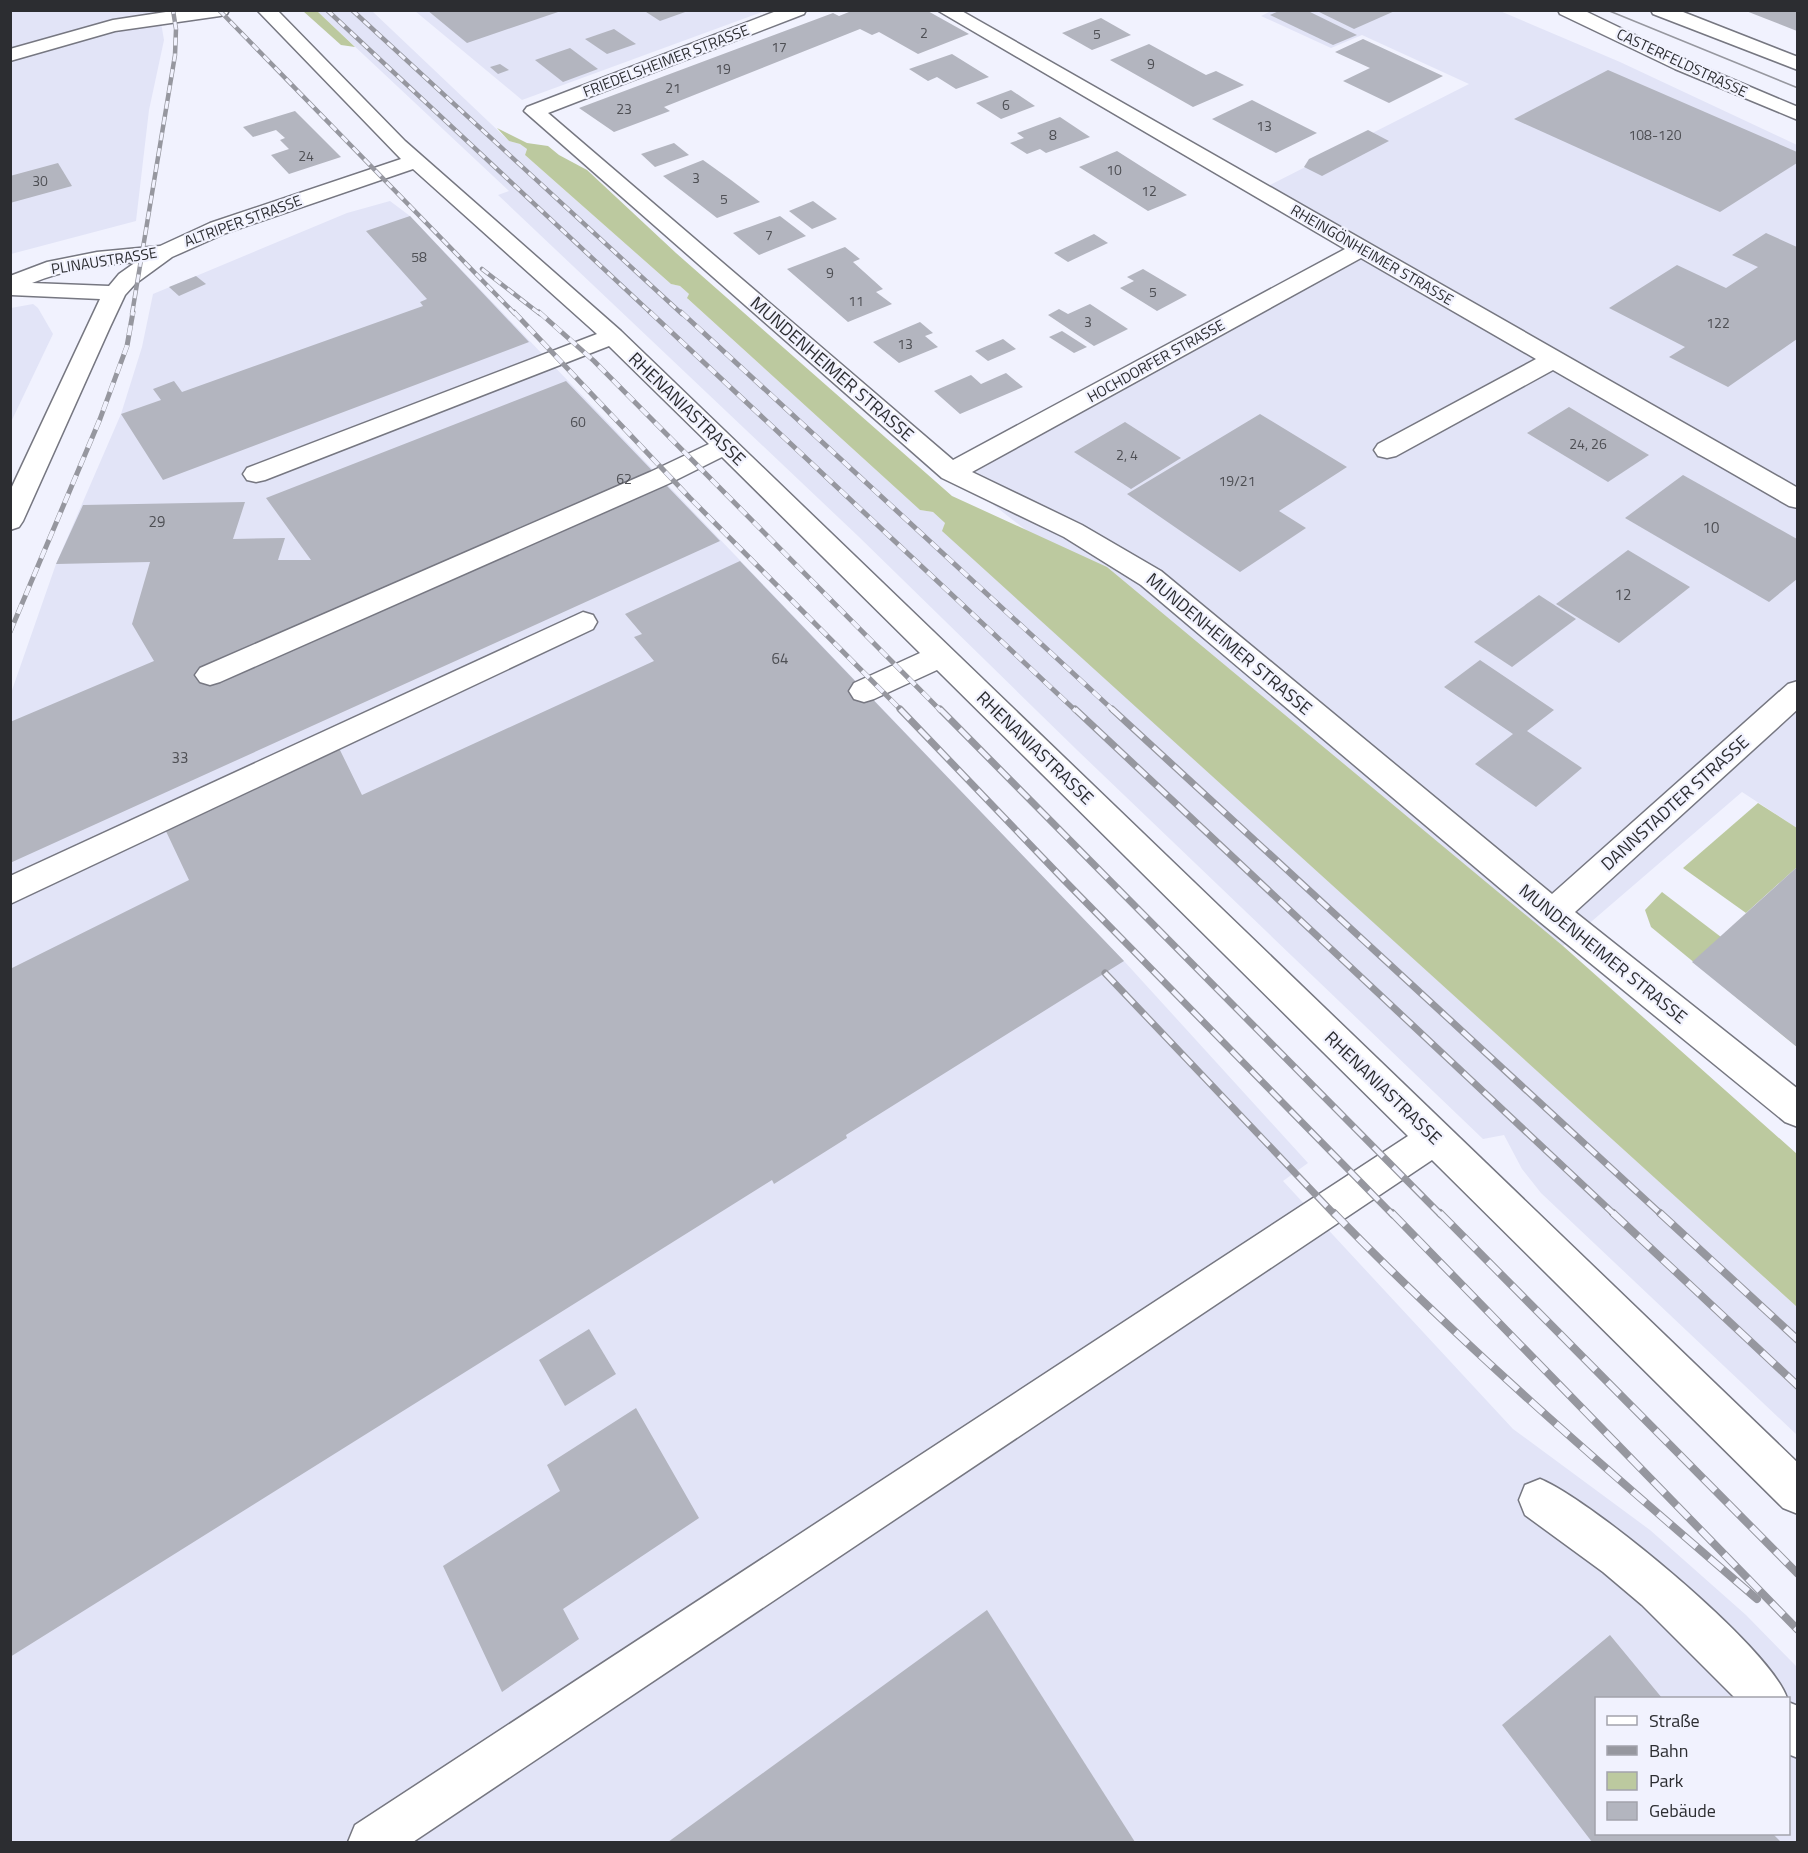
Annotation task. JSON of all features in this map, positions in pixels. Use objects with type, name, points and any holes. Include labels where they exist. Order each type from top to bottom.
[{"type":"street","points":[[10,55],[113,26],[220,10]]},
{"type":"street","name":"RHENANIASTRASSE","points":[[266,10],[416,161],[613,336],[1797,1493]]},
{"type":"street","name":"FRIEDELSHEIMER STRASSE","points":[[534,111],[797,10]]},
{"type":"street","name":"RHEINGÖNHEIMER STRASSE","points":[[946,10],[1797,500]]},
{"type":"street","name":"CASTERFELDSTRASSE","points":[[1567,10],[1682,64],[1797,114]]},
{"type":"street","points":[[1660,10],[1797,64]]},
{"type":"street","name":"MUNDENHEIMER STRASSE","points":[[534,111],[951,472],[1073,531],[1151,578],[1551,913],[1797,1111]]},
{"type":"street","name":"ALTRIPER STRASSE","points":[[10,521],[116,293],[134,273],[164,252],[218,228],[416,161]]},
{"type":"street","name":"HOCHDORFER STRASSE","points":[[951,472],[1360,250]]},
{"type":"street","name":"PLINAUSTRASSE","points":[[10,284],[47,269],[97,259],[164,252]]},
{"type":"street","name":"PLINAUSTRASSE","points":[[10,291],[34,288],[116,293]]},
{"type":"street","points":[[256,474],[613,336]]},
{"type":"street","points":[[1388,450],[1526,373],[1554,360]]},
{"type":"street","points":[[210,675],[659,478],[725,446]]},
{"type":"street","points":[[10,891],[583,622]]},
{"type":"street","points":[[864,691],[940,656]]},
{"type":"street","name":"DANNSTADTER STRASSE","points":[[1551,913],[1797,692]]},
{"type":"street","points":[[372,1842],[1435,1138]]},
{"type":"street","points":[[1540,1500],[1620,1558],[1670,1601],[1725,1654],[1764,1697]]},
{"type":"shaded area","points":[[1273,10],[1500,11],[1620,62],[1797,145],[1797,828],[1742,792],[1563,946],[951,472],[1359,250],[1260,190],[1469,84],[1362,35],[1331,48],[1261,16]]},
{"type":"shaded area","points":[[11,11],[159,11],[164,40],[149,110],[136,221],[11,254]]},
{"type":"shaded area","points":[[317,11],[372,11],[509,141],[527,149],[525,155],[671,284],[680,286],[689,294],[688,299],[920,510],[933,512],[945,523],[943,531],[1797,1307],[1797,1435],[1541,1193],[1522,1169],[1504,1135],[1483,1139],[1077,750],[858,536],[498,195],[509,191]]},
{"type":"shaded area","points":[[415,11],[765,11],[522,100]]},
{"type":"shaded area","points":[[390,201],[410,216],[1124,961],[1308,1163],[1283,1181],[1513,1429],[1650,1530],[1746,1615],[1797,1667],[1797,1842],[11,1842],[11,693],[56,564],[121,414],[142,347],[153,294],[347,213]]},
{"type":"shaded area","points":[[33,304],[38,308],[53,334],[11,422],[11,308]]},
{"type":"green space","points":[[303,11],[317,11],[355,47],[341,45]]},
{"type":"green space","points":[[497,128],[527,143],[548,146],[559,155],[587,170],[676,253],[952,496],[1107,567],[1563,946],[1797,1154],[1797,1307],[942,531],[945,523],[933,512],[920,510],[687,298],[689,294],[680,286],[671,284],[525,155],[527,149],[509,141]]},
{"type":"green space","points":[[1758,803],[1797,828],[1797,867],[1746,913],[1683,868]]},
{"type":"green space","points":[[1662,892],[1797,995],[1797,1047],[1651,927],[1645,910]]},
{"type":"building","points":[[427,10],[561,10],[561,11],[467,43]]},
{"type":"building","points":[[643,10],[688,10],[688,11],[660,21]]},
{"type":"building","points":[[854,10],[926,10],[969,34],[918,54],[879,32],[872,35],[860,29],[664,107],[670,111],[614,132],[579,108],[833,13],[839,16]]},
{"type":"building","points":[[1281,10],[1306,10],[1357,35],[1333,45],[1270,15]]},
{"type":"building","points":[[1315,10],[1397,10],[1354,29]]},
{"type":"building","points":[[1797,10],[1797,31],[1746,11]]},
{"type":"building","points":[[1101,18],[1131,35],[1092,50],[1062,33]]},
{"type":"building","points":[[614,29],[636,44],[607,54],[585,39]]},
{"type":"building","points":[[1363,39],[1443,76],[1389,103],[1343,81],[1370,68],[1335,52]]},
{"type":"building","points":[[1149,44],[1206,75],[1216,71],[1244,85],[1193,107],[1110,60]]},
{"type":"building","points":[[570,48],[598,69],[563,82],[535,60]]},
{"type":"building","points":[[952,54],[989,77],[956,89],[937,77],[928,81],[909,69]]},
{"type":"building","points":[[500,64],[509,70],[498,74],[490,67]]},
{"type":"building","points":[[1608,70],[1797,152],[1797,163],[1720,212],[1514,119]]},
{"type":"building","points":[[1011,90],[1035,106],[1001,119],[976,103]]},
{"type":"building","points":[[1252,100],[1317,133],[1276,153],[1212,119]]},
{"type":"building","points":[[295,111],[341,157],[289,174],[271,155],[289,149],[280,140],[285,138],[276,130],[253,137],[243,127]]},
{"type":"building","points":[[1060,117],[1090,137],[1046,153],[1040,149],[1027,154],[1010,143],[1024,138],[1017,133]]},
{"type":"building","points":[[1368,130],[1389,141],[1322,176],[1304,167],[1309,159]]},
{"type":"building","points":[[674,143],[689,155],[655,167],[641,154]]},
{"type":"building","points":[[1117,151],[1187,195],[1148,211],[1079,167]]},
{"type":"building","points":[[703,160],[760,202],[717,218],[663,176]]},
{"type":"building","points":[[58,163],[72,186],[10,203],[10,176]]},
{"type":"building","points":[[813,201],[837,219],[812,229],[789,211]]},
{"type":"building","points":[[410,216],[529,342],[163,480],[121,414],[161,400],[153,389],[174,381],[182,392],[423,306],[420,302],[427,299],[366,231]]},
{"type":"building","points":[[780,216],[806,236],[759,255],[733,233]]},
{"type":"building","points":[[1766,233],[1797,247],[1797,339],[1728,387],[1669,357],[1685,347],[1609,308],[1677,265],[1726,288],[1758,267],[1732,255]]},
{"type":"building","points":[[1094,234],[1108,243],[1068,262],[1054,253]]},
{"type":"building","points":[[845,247],[860,259],[853,262],[883,289],[876,292],[892,304],[848,322],[787,269]]},
{"type":"building","points":[[1143,269],[1187,295],[1157,311],[1120,288],[1134,281],[1127,277]]},
{"type":"building","points":[[196,276],[206,284],[179,296],[169,287]]},
{"type":"building","points":[[1090,304],[1128,329],[1094,346],[1048,315],[1059,309],[1068,314]]},
{"type":"building","points":[[920,322],[933,333],[925,336],[938,347],[899,363],[873,342]]},
{"type":"building","points":[[1062,331],[1087,347],[1074,353],[1049,337]]},
{"type":"building","points":[[1003,339],[1016,349],[988,361],[975,351]]},
{"type":"building","points":[[1006,373],[1023,387],[960,414],[934,391],[971,375],[981,384]]},
{"type":"building","points":[[566,381],[720,541],[10,863],[10,722],[154,661],[132,624],[150,562],[56,564],[83,505],[245,502],[233,539],[285,538],[278,560],[311,560],[266,498]]},
{"type":"building","points":[[1569,407],[1649,455],[1608,482],[1527,433]]},
{"type":"building","points":[[1260,414],[1347,467],[1279,511],[1306,528],[1240,572],[1127,494]]},
{"type":"building","points":[[1125,422],[1181,458],[1131,489],[1074,452]]},
{"type":"building","points":[[1683,475],[1797,539],[1797,579],[1769,602],[1625,518]]},
{"type":"building","points":[[1628,550],[1690,587],[1619,643],[1556,604]]},
{"type":"building","points":[[740,561],[1124,961],[846,1135],[847,1138],[774,1184],[772,1180],[10,1657],[10,969],[189,880],[164,827],[338,746],[362,795],[654,661],[634,637],[642,634],[625,614]]},
{"type":"building","points":[[1539,595],[1576,619],[1512,667],[1474,642]]},
{"type":"building","points":[[1480,660],[1554,710],[1527,731],[1582,768],[1536,807],[1475,764],[1513,734],[1444,687]]},
{"type":"building","points":[[1797,867],[1797,1047],[1692,962]]},
{"type":"building","points":[[589,1329],[616,1374],[565,1406],[539,1360]]},
{"type":"building","points":[[636,1408],[699,1518],[563,1609],[579,1639],[502,1692],[443,1566],[560,1491],[547,1465]]},
{"type":"building","points":[[987,1610],[1135,1842],[668,1842]]},
{"type":"building","points":[[1610,1635],[1661,1697],[1595,1697],[1595,1835],[1774,1835],[1781,1842],[1592,1842],[1502,1725]]},
{"type":"tram line","points":[[1607,10],[1798,88]]},
{"type":"railway","points":[[132,314],[175,55],[176,29],[173,10]]},
{"type":"railway","points":[[219,10],[515,314]]},
{"type":"railway","points":[[327,10],[652,314]]},
{"type":"railway","points":[[352,10],[682,314]]},
{"type":"railway","points":[[482,269],[540,314]]},
{"type":"railway","points":[[10,632],[100,419],[127,346],[133,312]]},
{"type":"railway","points":[[514,312],[690,498],[902,711]]},
{"type":"railway","points":[[539,312],[594,361],[941,711]]},
{"type":"railway","points":[[650,312],[1076,711]]},
{"type":"railway","points":[[681,312],[1114,711]]},
{"type":"railway","points":[[900,709],[1064,880],[1393,1215]]},
{"type":"railway","points":[[940,709],[1441,1215]]},
{"type":"railway","points":[[1075,709],[1615,1215]]},
{"type":"railway","points":[[1112,709],[1662,1215]]},
{"type":"railway","points":[[1105,973],[1335,1215]]},
{"type":"railway","points":[[1334,1213],[1384,1264],[1488,1362],[1757,1599]]},
{"type":"railway","points":[[1392,1213],[1798,1630]]},
{"type":"railway","points":[[1440,1213],[1798,1574]]},
{"type":"railway","points":[[1613,1213],[1798,1386]]},
{"type":"railway","points":[[1660,1213],[1798,1340]]}]
